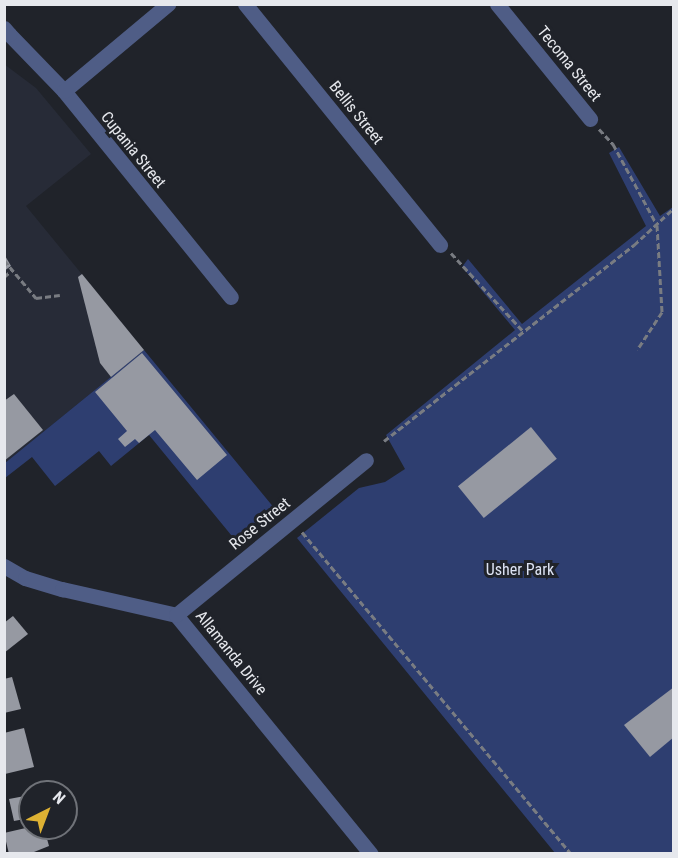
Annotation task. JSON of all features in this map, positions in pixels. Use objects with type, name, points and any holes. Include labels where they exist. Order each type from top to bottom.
[{"type":"street","points":[[64,91],[168,4]]},
{"type":"street","name":"Bellis Street","points":[[244,4],[440,245]]},
{"type":"street","name":"Tecoma Street","points":[[497,4],[590,119]]},
{"type":"street","name":"Cupania Street","points":[[7,31],[64,91],[231,297]]},
{"type":"street","name":"Rose Street","points":[[176,615],[366,460]]},
{"type":"street","name":"Allamanda Drive","points":[[7,571],[62,589],[176,615],[371,854]]},
{"type":"path","points":[[590,119],[613,144],[657,225],[662,312],[637,351]]},
{"type":"path","points":[[384,441],[524,332],[657,225],[674,208]]},
{"type":"path","points":[[440,245],[463,262],[524,332]]},
{"type":"path","points":[[4,260],[36,298],[60,295]]},
{"type":"path","points":[[4,277],[12,270]]},
{"type":"path","points":[[293,521],[571,854]]},
{"type":"shaded area","points":[[4,64],[36,88],[91,154],[26,206],[144,350],[5,463]]},
{"type":"green space","name":"Usher Park","points":[[619,147],[660,216],[673,207],[673,853],[555,853],[297,538],[359,488],[385,482],[405,469],[386,435],[515,330],[462,267],[468,259],[522,324],[646,226],[609,153]]},
{"type":"green space","points":[[144,350],[275,509],[236,541],[149,435],[111,466],[99,451],[55,486],[32,457],[5,478],[5,463]]},
{"type":"building","points":[[4,254],[11,266],[4,271]]},
{"type":"building","points":[[82,274],[144,350],[111,377],[100,363],[78,277]]},
{"type":"building","points":[[142,353],[227,455],[197,480],[155,430],[139,443],[135,439],[125,447],[118,439],[127,431],[95,392]]},
{"type":"building","points":[[14,394],[43,430],[4,461],[4,401]]},
{"type":"building","points":[[531,427],[557,459],[484,518],[458,486]]},
{"type":"building","points":[[13,616],[28,634],[4,653],[4,623]]},
{"type":"building","points":[[12,677],[21,709],[4,713],[4,679]]},
{"type":"building","points":[[674,687],[674,737],[650,757],[624,725]]},
{"type":"building","points":[[24,728],[34,767],[5,774],[4,733]]},
{"type":"building","points":[[18,797],[18,820],[14,821],[9,799]]},
{"type":"building","points":[[18,830],[18,840],[47,840],[49,846],[29,854],[9,854],[4,833]]}]
